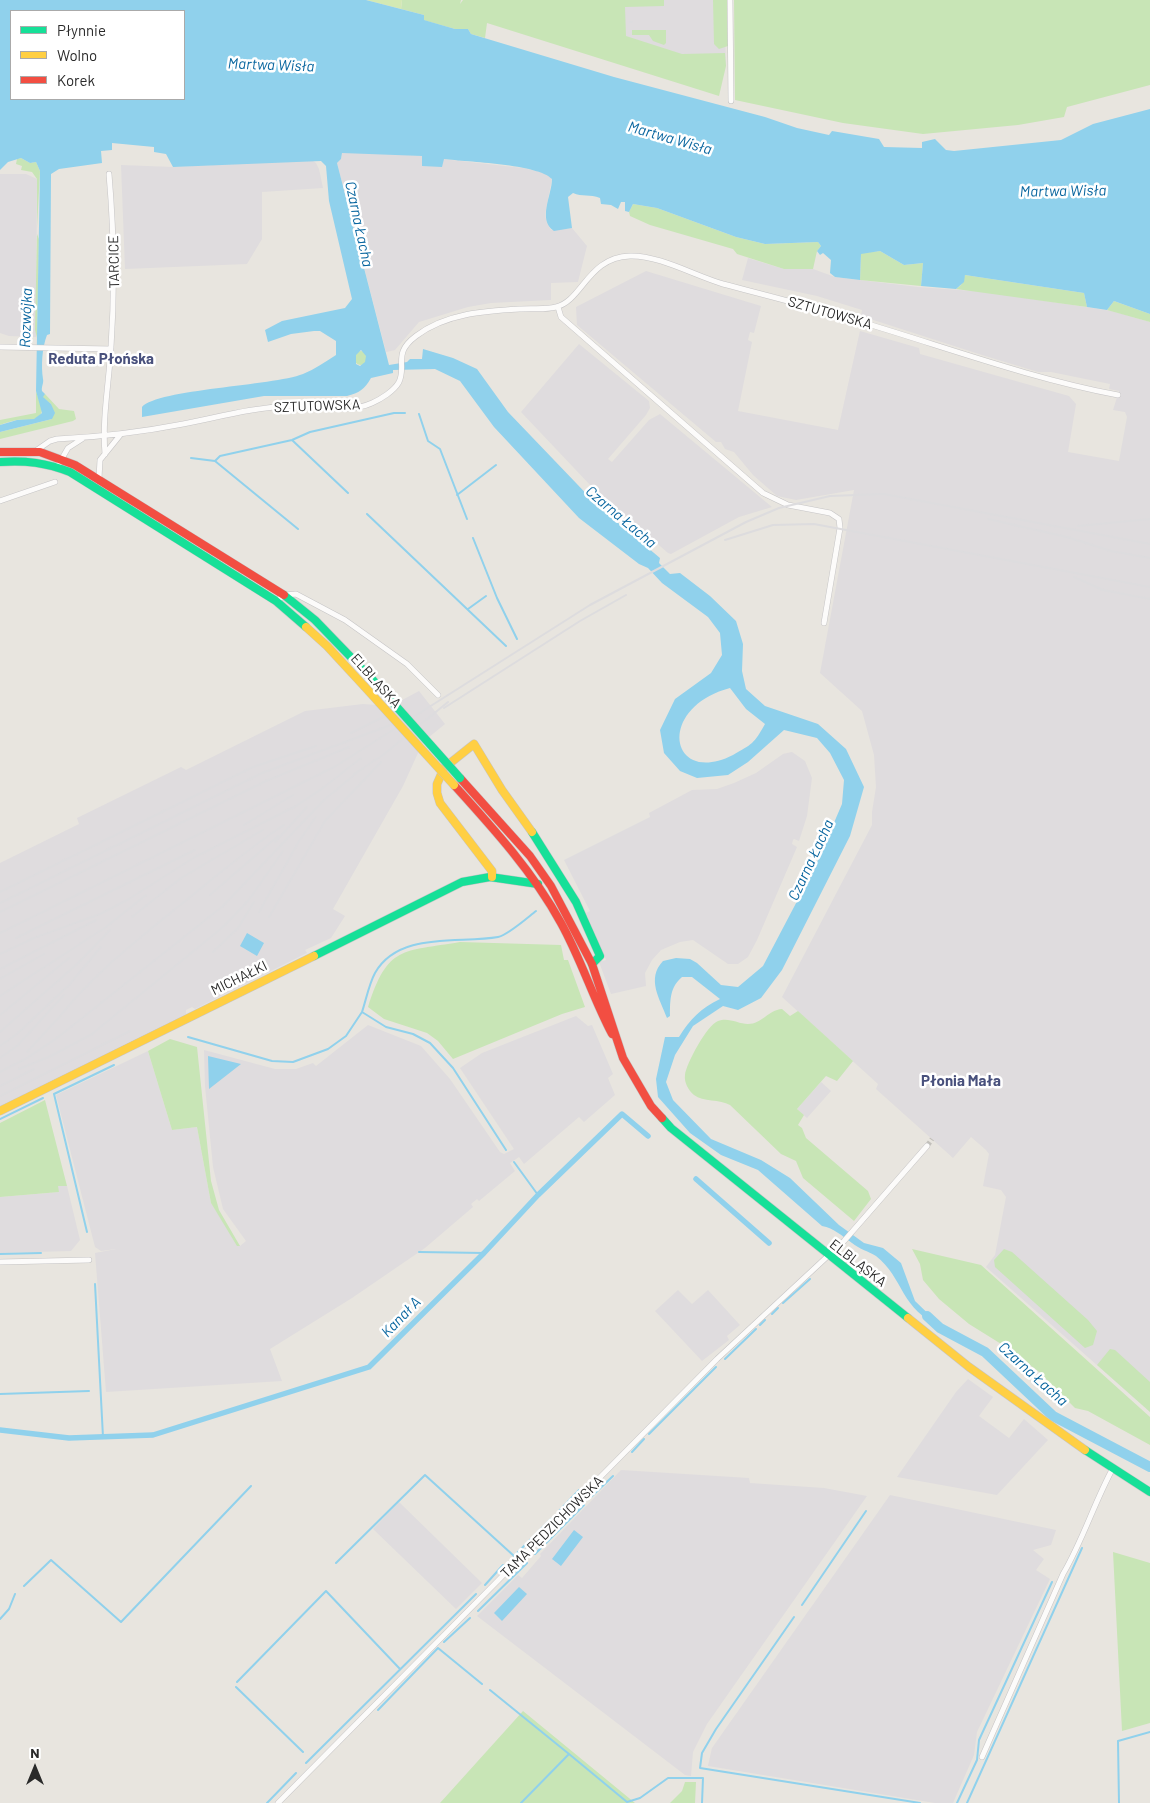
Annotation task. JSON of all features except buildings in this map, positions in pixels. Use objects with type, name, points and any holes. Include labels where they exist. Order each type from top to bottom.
[{"type":"main road","name":"ELBLĄSKA","points":[[0,452],[38,450],[62,458],[99,478],[284,595],[315,620],[371,678],[507,829],[539,869],[561,903],[592,964],[619,1047]]},
{"type":"main road","name":"ELBLĄSKA","points":[[0,462],[35,461],[57,467],[82,479],[276,601],[327,646],[454,785],[538,884],[566,932],[596,1006],[639,1087],[651,1106],[671,1128],[1013,1401],[1150,1492]]},
{"type":"main road","points":[[492,877],[492,871],[440,803],[436,792],[436,781],[440,772],[474,744],[552,862],[576,902],[600,956],[592,964]]},
{"type":"main road","points":[[539,869],[552,862]]},
{"type":"main road","points":[[516,881],[525,867]]},
{"type":"main road","name":"MICHAŁKI","points":[[0,1111],[462,882],[473,878],[492,877],[538,884]]},
{"type":"street","points":[[730,0],[731,101]]},
{"type":"street","name":"TARCICE","points":[[105,454],[103,436],[111,349],[114,254],[109,174]]},
{"type":"street","name":"SZTUTOWSKA","points":[[38,450],[50,441],[57,439],[85,438],[157,429],[266,408],[291,406],[346,408],[364,406],[390,390],[400,380],[400,359],[404,349],[420,333],[453,318],[484,311],[558,307],[569,299],[602,264],[630,256],[649,258],[699,277],[866,323],[1014,370],[1118,395]]},
{"type":"street","points":[[558,307],[561,317],[762,493],[788,505],[830,513],[839,519],[840,528],[824,623]]},
{"type":"street","points":[[0,343],[10,348]]},
{"type":"street","points":[[0,348],[111,349]]},
{"type":"street","points":[[99,478],[100,460],[121,434]]},
{"type":"street","points":[[57,467],[73,443],[85,438]]},
{"type":"street","points":[[0,501],[55,482]]},
{"type":"street","name":"ELBLĄSKA","points":[[284,595],[296,594],[374,639],[407,664],[438,695]]},
{"type":"street","points":[[276,601],[284,595]]},
{"type":"street","name":"TAMA PĘDZICHOWSKA","points":[[278,1803],[710,1366],[844,1241],[927,1146]]},
{"type":"street","points":[[0,1262],[89,1260]]},
{"type":"street","points":[[982,1757],[1063,1574],[1076,1552],[1101,1491],[1115,1470]]},
{"type":"shaded area","points":[[614,0],[724,0],[726,66],[616,45]]},
{"type":"shaded area","points":[[342,153],[423,156],[422,166],[443,159],[523,168],[546,173],[552,179],[545,215],[547,223],[551,230],[572,228],[587,246],[578,282],[551,283],[551,300],[491,303],[468,307],[419,322],[395,350],[386,352],[337,163],[341,159]]},
{"type":"shaded area","points":[[312,160],[319,169],[323,188],[262,192],[262,239],[247,264],[125,269],[121,165],[173,167]]},
{"type":"shaded area","points":[[0,174],[26,174],[37,179],[36,337],[9,336],[0,333]]},
{"type":"shaded area","points":[[748,258],[784,269],[813,269],[835,277],[918,287],[987,292],[1112,311],[1150,322],[1150,1412],[986,1267],[995,1255],[1006,1197],[1001,1190],[983,1186],[989,1154],[986,1150],[971,1137],[953,1158],[876,1089],[878,1084],[782,997],[872,825],[876,787],[874,755],[862,711],[820,673],[854,490],[796,500],[777,496],[753,475],[734,452],[725,449],[721,442],[716,442],[577,325],[576,307],[646,271],[761,306],[754,333],[750,332],[748,340],[752,342],[738,411],[838,430],[860,331],[919,348],[920,354],[1069,396],[1076,404],[1068,452],[1119,461],[1127,417],[1125,412],[1113,410],[1119,391],[1109,389],[1110,384],[1051,372],[1038,372],[982,355],[861,316],[862,310],[817,296],[742,280]]},
{"type":"shaded area","points":[[579,344],[649,401],[650,408],[646,415],[608,459],[612,462],[649,420],[660,414],[772,507],[739,517],[671,554],[668,553],[591,486],[521,412]]},
{"type":"shaded area","points":[[419,691],[445,724],[423,742],[403,786],[333,909],[345,916],[331,938],[305,950],[307,953],[195,1009],[192,1007],[186,1010],[186,1014],[0,1106],[0,863],[79,824],[77,818],[181,767],[186,770],[305,711],[363,704],[391,706]]},
{"type":"shaded area","points":[[792,752],[805,761],[812,778],[807,816],[799,841],[793,840],[792,844],[797,847],[748,957],[738,964],[728,964],[693,940],[680,942],[661,950],[652,960],[645,973],[646,986],[611,994],[599,962],[606,960],[586,913],[590,911],[564,860],[650,817],[649,813],[692,790],[717,789],[734,783],[756,773],[783,754]]},
{"type":"shaded area","points":[[576,1016],[588,1026],[592,1025],[613,1074],[608,1078],[615,1095],[584,1122],[579,1117],[524,1164],[519,1157],[510,1163],[515,1171],[479,1201],[477,1199],[471,1204],[473,1207],[425,1248],[352,1298],[270,1349],[282,1381],[106,1392],[95,1253],[116,1249],[101,1251],[95,1247],[56,1095],[148,1051],[172,1130],[197,1127],[211,1203],[240,1246],[246,1241],[223,1209],[213,1167],[205,1086],[204,1050],[275,1069],[296,1069],[313,1063],[316,1066],[368,1025],[421,1046],[450,1079],[500,1152],[504,1154],[514,1149],[460,1068],[482,1053]]},
{"type":"shaded area","points":[[821,1082],[831,1091],[807,1118],[797,1109]]},
{"type":"shaded area","points":[[57,1186],[67,1186],[80,1240],[71,1251],[0,1253],[0,1197],[59,1192]]},
{"type":"shaded area","points":[[678,1290],[692,1304],[708,1290],[740,1325],[727,1336],[729,1340],[702,1361],[655,1311]]},
{"type":"shaded area","points":[[968,1379],[993,1397],[979,1416],[1009,1438],[1024,1419],[1048,1440],[997,1495],[897,1477],[956,1392]]},
{"type":"shaded area","points":[[621,1470],[749,1478],[750,1483],[824,1488],[867,1496],[707,1724],[693,1752],[691,1776],[685,1775],[477,1616],[518,1575],[522,1578],[541,1556],[540,1554]]},
{"type":"shaded area","points":[[890,1495],[1056,1530],[1051,1545],[1033,1550],[1044,1559],[1036,1570],[1050,1579],[977,1732],[974,1755],[953,1803],[935,1803],[708,1766],[712,1748]]},
{"type":"shaded area","points":[[399,1502],[482,1583],[456,1609],[373,1529]]},
{"type":"green space","points":[[366,0],[402,0],[401,9]]},
{"type":"green space","points":[[402,0],[461,0],[460,4],[463,0],[664,0],[664,6],[625,7],[626,36],[682,54],[725,53],[726,66],[719,96],[487,23],[485,38],[471,34],[468,29],[455,29],[423,20],[424,15],[401,9]]},
{"type":"green space","points":[[713,0],[727,0],[728,46],[719,49],[714,44]]},
{"type":"green space","points":[[734,0],[1150,0],[1150,85],[1067,107],[1064,117],[1018,125],[923,134],[843,123],[735,100]]},
{"type":"green space","points":[[632,30],[666,30],[666,43],[664,45],[653,41],[649,35],[632,35]]},
{"type":"green space","points":[[21,158],[30,163],[36,162],[40,171],[37,228],[37,179],[32,172],[21,170],[22,166],[16,164],[17,159]]},
{"type":"green space","points":[[633,204],[657,208],[736,237],[765,244],[818,242],[821,246],[817,251],[813,269],[784,269],[737,254],[733,249],[650,225],[630,216],[629,212]]},
{"type":"green space","points":[[37,234],[39,239],[37,338],[35,330]]},
{"type":"green space","points":[[880,251],[904,265],[923,263],[921,286],[860,280],[861,253]]},
{"type":"green space","points":[[965,275],[1084,293],[1087,307],[956,289],[961,285]]},
{"type":"green space","points":[[1114,301],[1150,314],[1150,322],[1107,310]]},
{"type":"green space","points":[[361,351],[366,353],[368,358],[366,363],[361,365],[356,363],[354,358],[356,353]]},
{"type":"green space","points":[[36,391],[42,410],[39,417],[36,419],[15,420],[0,425],[0,420],[36,413]]},
{"type":"green space","points":[[45,394],[59,409],[74,411],[76,419],[0,439],[0,432],[52,419],[51,404],[42,397]]},
{"type":"green space","points":[[460,942],[561,945],[564,960],[568,960],[585,1007],[562,1014],[453,1059],[438,1041],[427,1033],[384,1019],[368,1007],[383,972],[400,955],[424,948]]},
{"type":"green space","points":[[782,1009],[790,1016],[798,1011],[853,1061],[837,1081],[826,1076],[797,1109],[804,1115],[798,1125],[802,1128],[806,1138],[868,1191],[871,1199],[854,1221],[803,1178],[796,1161],[781,1154],[730,1105],[694,1095],[686,1083],[685,1075],[689,1062],[703,1037],[713,1024],[722,1020],[744,1024],[753,1023]]},
{"type":"green space","points":[[170,1039],[197,1047],[211,1181],[219,1210],[240,1246],[237,1246],[211,1203],[197,1127],[172,1130],[148,1051]]},
{"type":"green space","points":[[45,1100],[67,1186],[58,1186],[59,1192],[0,1197],[0,1123]]},
{"type":"green space","points":[[912,1249],[981,1265],[1150,1417],[1150,1445],[1088,1411],[1075,1408],[1038,1371],[1006,1347],[969,1324],[939,1299],[923,1280],[920,1264]]},
{"type":"green space","points":[[1004,1249],[1012,1252],[1088,1320],[1097,1331],[1093,1345],[1085,1348],[995,1267],[994,1260]]},
{"type":"green space","points":[[1110,1349],[1115,1350],[1150,1382],[1150,1412],[1097,1365]]},
{"type":"green space","points":[[1113,1552],[1150,1563],[1150,1723],[1122,1731]]},
{"type":"green space","points":[[523,1711],[635,1803],[440,1803]]},
{"type":"green space","points":[[685,1782],[696,1782],[695,1803],[670,1803],[682,1791]]},
{"type":"water","name":"Martwa Wisła","points":[[0,0],[366,0],[424,15],[424,20],[455,29],[468,29],[471,34],[614,77],[765,117],[797,128],[829,135],[832,131],[879,139],[884,147],[922,148],[922,142],[935,139],[946,150],[954,151],[1061,140],[1093,124],[1150,109],[1150,314],[1114,301],[1107,310],[1087,307],[1084,293],[965,275],[964,282],[956,289],[921,286],[923,263],[904,265],[880,251],[861,254],[860,280],[835,277],[830,273],[831,260],[823,253],[820,255],[817,251],[821,246],[818,242],[765,244],[736,237],[657,208],[633,204],[629,212],[625,211],[625,202],[621,202],[618,209],[611,205],[601,204],[600,198],[573,193],[568,197],[572,228],[554,231],[549,226],[546,214],[552,179],[544,174],[518,167],[444,159],[442,167],[422,166],[422,156],[342,153],[341,159],[337,163],[389,365],[407,362],[410,359],[422,359],[423,349],[453,358],[477,369],[508,412],[599,507],[660,558],[659,563],[670,574],[680,573],[710,596],[736,621],[743,644],[742,671],[746,689],[765,706],[818,724],[846,749],[864,787],[850,836],[782,970],[761,998],[738,1010],[723,1006],[693,1026],[675,1055],[666,1082],[673,1100],[711,1139],[761,1160],[790,1178],[839,1225],[864,1243],[883,1248],[901,1263],[915,1301],[941,1326],[928,1320],[918,1312],[910,1303],[892,1274],[876,1256],[858,1247],[834,1230],[822,1226],[758,1170],[721,1155],[690,1133],[658,1097],[656,1079],[665,1037],[679,1037],[696,1015],[720,999],[692,977],[682,977],[673,990],[670,1016],[667,1018],[656,989],[655,975],[658,968],[663,961],[676,958],[690,959],[721,985],[738,987],[763,966],[815,867],[842,804],[844,780],[830,753],[817,738],[784,730],[748,762],[728,775],[697,778],[680,771],[664,753],[660,730],[675,699],[711,673],[722,655],[720,633],[708,617],[662,583],[648,568],[639,564],[579,518],[494,427],[460,381],[435,369],[393,370],[393,373],[371,378],[361,390],[347,396],[264,396],[142,417],[142,407],[152,401],[192,392],[288,378],[303,374],[336,355],[336,341],[320,331],[291,334],[268,342],[265,330],[282,321],[345,308],[352,299],[329,201],[326,166],[321,161],[173,167],[166,154],[154,152],[154,147],[112,143],[112,150],[101,151],[102,163],[59,169],[51,174],[50,334],[47,335],[43,351],[42,391],[45,394],[43,397],[51,404],[55,413],[52,419],[0,432],[0,425],[17,420],[34,419],[42,413],[36,391],[40,171],[36,162],[30,163],[21,158],[8,162],[0,170]],"holes":[[[361,350],[366,356],[365,362],[360,366],[356,364],[356,355]],[[730,688],[746,709],[765,724],[752,743],[733,755],[712,762],[695,761],[685,753],[680,741],[681,726],[690,711],[706,698]]]},
{"type":"water","points":[[247,933],[264,943],[257,956],[240,946]]},
{"type":"water","points":[[208,1056],[241,1064],[209,1089]]},
{"type":"water","points":[[574,1530],[583,1537],[561,1566],[552,1559]]},
{"type":"water","points":[[519,1587],[527,1594],[502,1621],[494,1613]]},
{"type":"waterway","points":[[191,458],[215,461],[220,456],[292,440],[310,432],[394,413],[405,413]]},
{"type":"waterway","points":[[419,414],[428,441],[440,449],[467,519]]},
{"type":"waterway","points":[[292,440],[348,493]]},
{"type":"waterway","points":[[215,461],[298,529]]},
{"type":"waterway","points":[[457,495],[496,465]]},
{"type":"waterway","points":[[367,514],[506,646]]},
{"type":"waterway","points":[[473,538],[497,598],[517,639]]},
{"type":"waterway","points":[[468,609],[486,596]]},
{"type":"waterway","points":[[506,1150],[453,1068],[430,1043],[413,1034],[386,1027],[362,1012],[375,973],[386,960],[399,951],[414,945],[431,942],[502,936],[536,911]]},
{"type":"waterway","points":[[188,1037],[272,1061],[293,1062],[328,1049],[346,1036],[362,1012]]},
{"type":"waterway","points":[[87,1232],[54,1094],[114,1065]]},
{"type":"waterway","points":[[0,1119],[43,1098]]},
{"type":"waterway","name":"Kanał A","points":[[0,1430],[69,1438],[153,1435],[369,1367],[484,1253],[538,1195],[622,1114],[648,1136]]},
{"type":"waterway","points":[[514,1162],[538,1195]]},
{"type":"waterway","name":"Kanał A","points":[[696,1179],[769,1243]]},
{"type":"waterway","points":[[419,1252],[484,1253]]},
{"type":"waterway","points":[[0,1254],[41,1253]]},
{"type":"waterway","points":[[783,1303],[810,1279]]},
{"type":"waterway","points":[[95,1284],[103,1437]]},
{"type":"waterway","points":[[772,1314],[778,1308]]},
{"type":"waterway","name":"Czarna Łacha","points":[[927,1316],[940,1328],[985,1352],[1053,1416],[1150,1467]]},
{"type":"waterway","points":[[760,1325],[765,1320]]},
{"type":"waterway","points":[[725,1359],[756,1329]]},
{"type":"waterway","points":[[649,1434],[716,1367]]},
{"type":"waterway","points":[[0,1394],[89,1391]]},
{"type":"waterway","points":[[632,1452],[644,1439]]},
{"type":"waterway","points":[[336,1563],[425,1475],[514,1556],[551,1519]]},
{"type":"waterway","points":[[591,1497],[613,1476]]},
{"type":"waterway","points":[[24,1586],[51,1560],[121,1622],[251,1486]]},
{"type":"waterway","points":[[559,1511],[579,1490]]},
{"type":"waterway","points":[[535,1554],[584,1505]]},
{"type":"waterway","points":[[802,1605],[866,1511]]},
{"type":"waterway","points":[[967,1803],[1082,1548]]},
{"type":"waterway","points":[[478,1611],[527,1563]]},
{"type":"waterway","points":[[485,1585],[503,1565]]},
{"type":"waterway","points":[[957,1803],[977,1760],[979,1740],[1052,1582]]},
{"type":"waterway","points":[[237,1682],[326,1591],[400,1669]]},
{"type":"waterway","points":[[0,1619],[9,1609],[15,1594]]},
{"type":"waterway","points":[[306,1763],[476,1594]]},
{"type":"waterway","points":[[794,1617],[716,1729],[702,1753],[700,1768],[920,1803]]},
{"type":"waterway","points":[[444,1642],[470,1618]]},
{"type":"waterway","points":[[378,1710],[438,1648],[482,1684]]},
{"type":"waterway","points":[[236,1687],[303,1752]]},
{"type":"waterway","points":[[490,1690],[569,1754]]},
{"type":"waterway","points":[[1119,1803],[1118,1741],[1150,1732]]},
{"type":"waterway","points":[[521,1803],[569,1754],[627,1802],[640,1798],[668,1778],[703,1778],[702,1803]]},
{"type":"waterway","points":[[267,1803],[296,1773]]},
{"type":"tunnel","points":[[927,1146],[932,1139]]},
{"type":"railway","points":[[0,933],[336,766],[590,605],[746,522],[779,508],[830,496],[884,494],[1150,544]]},
{"type":"railway","points":[[988,519],[1067,537],[1111,551],[1150,558]]},
{"type":"railway","points":[[1078,526],[1150,519]]},
{"type":"railway","points":[[725,540],[773,525],[814,524],[1150,587]]},
{"type":"railway","points":[[1074,577],[1103,590],[1150,599]]},
{"type":"railway","points":[[444,708],[580,621],[626,595]]},
{"type":"railway","points":[[354,774],[383,755],[448,702]]},
{"type":"railway","points":[[351,733],[385,716]]},
{"type":"railway","points":[[0,903],[262,773],[396,723]]},
{"type":"railway","points":[[0,892],[253,767],[316,746]]},
{"type":"railway","points":[[0,912],[266,781],[349,747]]},
{"type":"railway","points":[[0,954],[34,938],[100,914],[129,899],[195,857],[296,806],[323,788],[361,758]]},
{"type":"railway","points":[[269,917],[325,821],[381,762]]},
{"type":"railway","points":[[0,1072],[27,1058],[57,1038],[223,906],[324,800],[359,771]]},
{"type":"railway","points":[[244,825],[293,795]]},
{"type":"railway","points":[[275,842],[307,807]]},
{"type":"railway","points":[[259,912],[299,841],[316,817]]},
{"type":"railway","points":[[57,1020],[85,988],[130,946],[231,864],[284,825]]},
{"type":"railway","points":[[132,917],[181,878],[263,830]]},
{"type":"railway","points":[[210,895],[278,836]]},
{"type":"railway","points":[[16,938],[195,850]]},
{"type":"railway","points":[[19,1069],[51,1056],[92,1034],[223,927],[248,901],[283,851]]},
{"type":"railway","points":[[0,996],[106,927],[146,895]]},
{"type":"railway","points":[[213,952],[238,928],[254,902]]},
{"type":"railway","points":[[0,969],[96,920]]},
{"type":"railway","points":[[0,1032],[77,964],[110,930]]},
{"type":"railway","points":[[0,1046],[17,1034],[69,985],[101,947]]},
{"type":"railway","points":[[0,979],[44,954]]},
{"type":"railway","points":[[0,1015],[69,958]]},
{"type":"railway","points":[[0,1058],[17,1046],[64,995]]},
{"type":"railway","points":[[27,1052],[62,1014]]},
{"type":"railway","points":[[0,1096],[130,1031]]},
{"type":"railway","points":[[0,1086],[34,1069]]},
{"type":"traffic: fast","points":[[0,462],[19,461],[36,463],[70,472],[276,601],[306,627]]},
{"type":"traffic: fast","points":[[284,595],[315,620],[371,678]]},
{"type":"traffic: fast","points":[[371,678],[460,778]]},
{"type":"traffic: fast","points":[[532,832],[576,902],[600,956],[592,964]]},
{"type":"traffic: fast","points":[[314,956],[462,882],[490,877],[538,884]]},
{"type":"traffic: fast","points":[[662,1118],[671,1128],[908,1318]]},
{"type":"traffic: fast","points":[[1085,1450],[1150,1492]]},
{"type":"traffic: slow","points":[[306,627],[327,646],[364,686]]},
{"type":"traffic: slow","points":[[364,686],[454,785]]},
{"type":"traffic: slow","points":[[492,877],[492,871],[440,803],[437,784],[444,768],[474,744],[502,790],[532,832]]},
{"type":"traffic: slow","points":[[0,1111],[314,956]]},
{"type":"traffic: slow","points":[[908,1318],[969,1367],[1085,1450]]},
{"type":"traffic: jam","points":[[0,452],[40,452],[75,465],[284,595]]},
{"type":"traffic: jam","points":[[460,778],[530,856],[551,886],[592,964],[623,1058],[651,1106],[662,1118]]},
{"type":"traffic: jam","points":[[454,785],[512,851],[550,904],[581,964],[612,1034]]},
{"type":"district","name":"Reduta Płońska","points":[[101,359]]},
{"type":"district","name":"Płonia Mała","points":[[961,1081]]},
{"type":"water label","name":"Rozwójka","points":[[26,318]]}]
